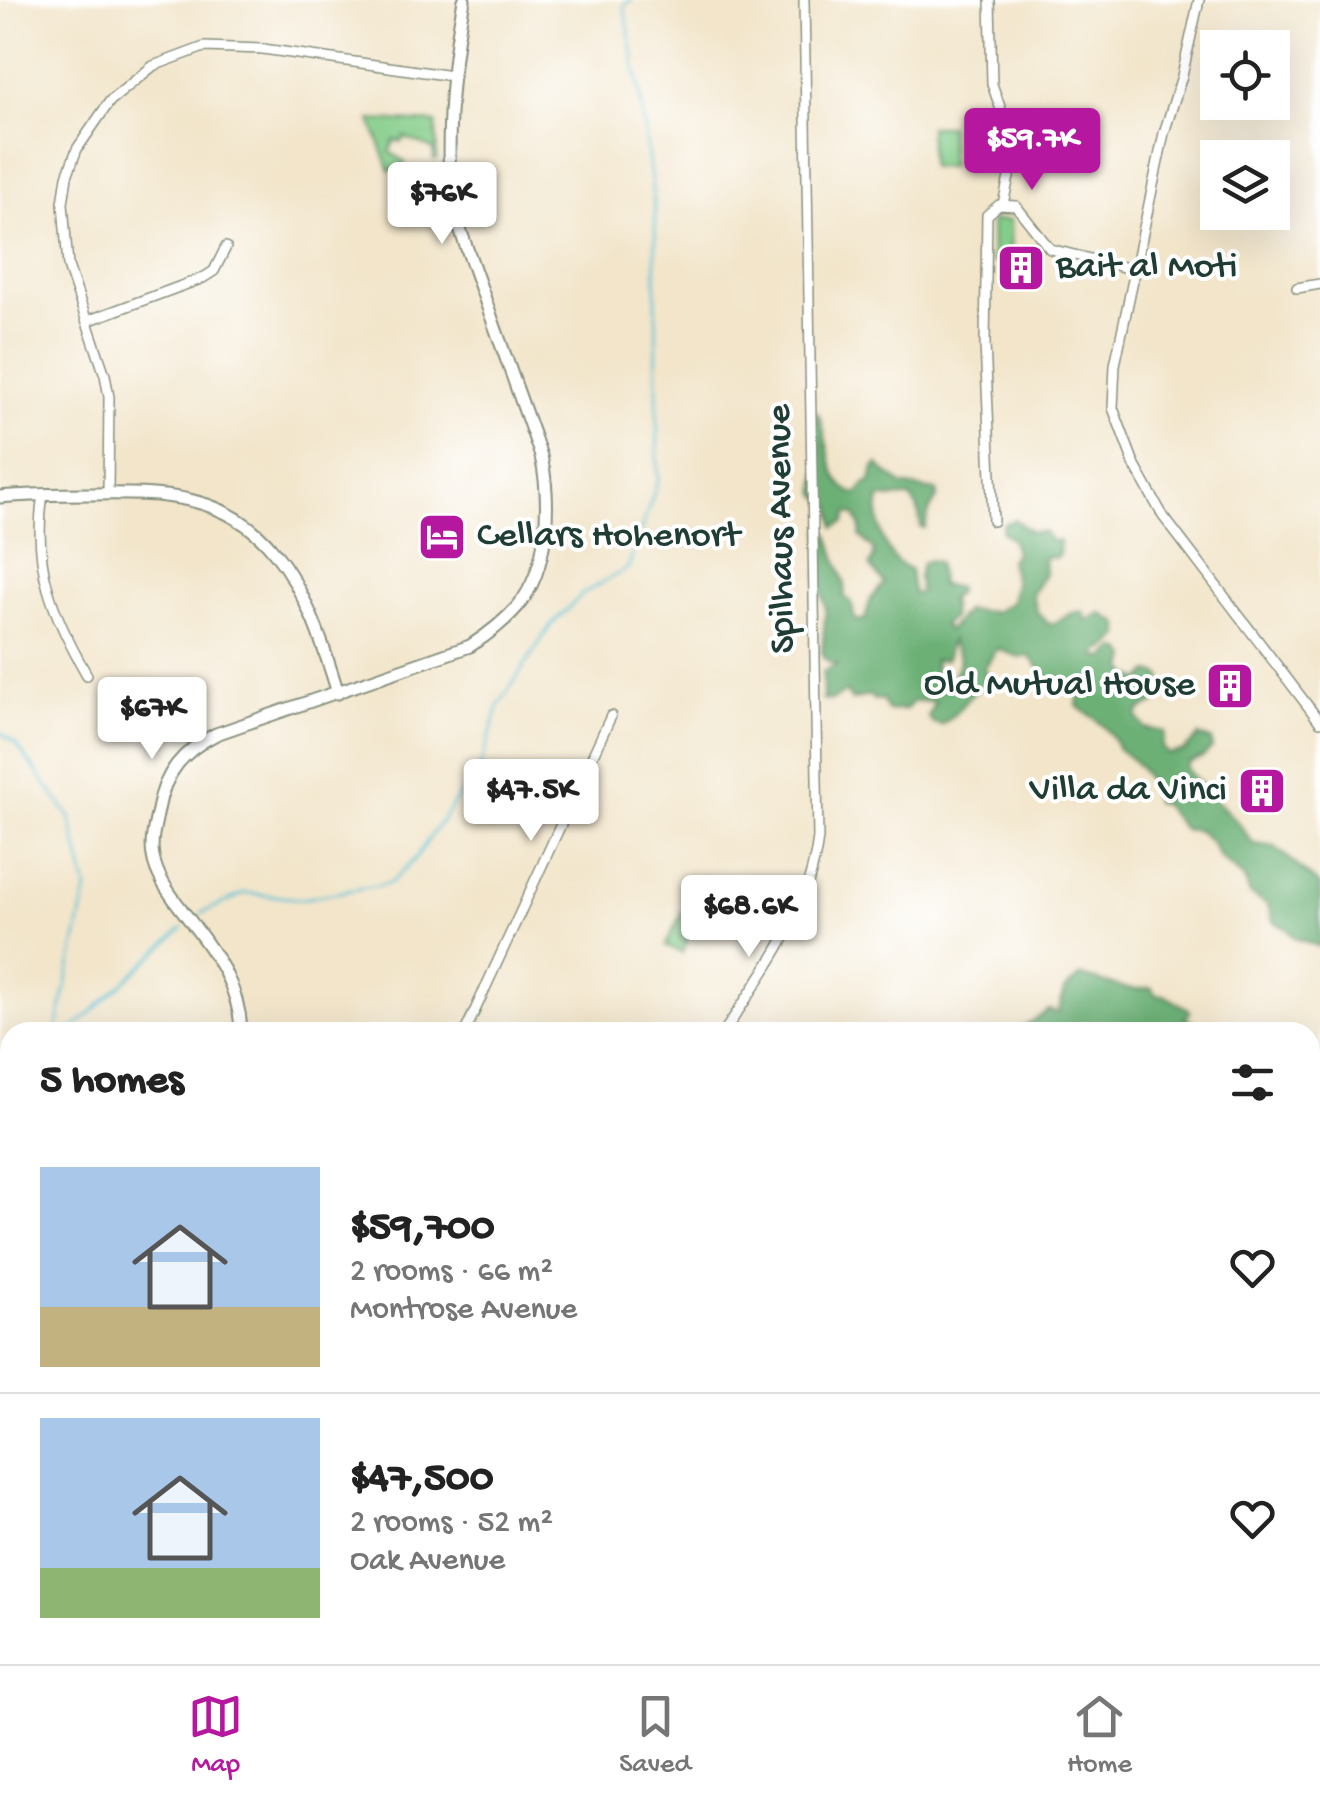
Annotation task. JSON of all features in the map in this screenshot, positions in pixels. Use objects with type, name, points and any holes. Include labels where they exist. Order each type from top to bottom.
[{"type":"street","points":[[241,1022],[230,980],[167,889],[154,862],[152,844],[160,797],[169,774],[194,745],[216,734],[457,652],[492,632],[526,595],[546,532],[548,494],[541,456],[451,204],[448,161],[452,76],[464,0]]},
{"type":"street","name":"Spilhaus Avenue","points":[[731,1022],[787,937],[803,904],[818,838],[804,0]]},
{"type":"street","points":[[990,0],[992,84],[1015,145],[1003,204]]},
{"type":"street","points":[[1199,0],[1164,133],[1115,365],[1112,396],[1129,453],[1153,500],[1195,562],[1320,722]]},
{"type":"street","points":[[108,494],[108,396],[68,266],[63,203],[67,176],[86,132],[101,112],[130,82],[153,66],[204,47],[242,46],[452,76]]},
{"type":"street","points":[[992,521],[985,344],[985,222],[991,210],[1003,204],[1022,210],[1050,249],[1136,270]]},
{"type":"street","points":[[87,320],[203,278],[214,271],[226,247]]},
{"type":"street","points":[[1297,288],[1320,284]]},
{"type":"street","points":[[43,494],[38,530],[40,564],[68,642],[87,675]]},
{"type":"street","points":[[0,496],[179,496],[225,512],[260,538],[289,572],[306,604],[338,692]]},
{"type":"street","points":[[470,1022],[610,716]]},
{"type":"green space","points":[[371,120],[436,123],[437,159],[434,160],[433,149],[404,137],[402,142],[394,140],[390,152],[405,162],[403,169],[390,171]]},
{"type":"green space","points":[[929,126],[949,126],[950,167],[930,167]]},
{"type":"green space","points":[[1010,220],[1011,262],[992,262],[991,221]]},
{"type":"green space","points":[[817,412],[834,471],[847,490],[857,494],[871,482],[878,464],[901,485],[937,491],[925,528],[921,527],[918,509],[910,497],[880,498],[879,519],[888,550],[910,570],[913,594],[920,592],[922,563],[930,560],[938,562],[940,585],[958,587],[950,598],[952,618],[943,625],[948,631],[966,610],[994,612],[1011,602],[1015,583],[1010,560],[1015,553],[1011,538],[1002,532],[1003,524],[1015,520],[1031,532],[1044,532],[1052,541],[1060,541],[1056,558],[1044,557],[1045,573],[1032,595],[1037,612],[1049,624],[1084,612],[1086,621],[1101,613],[1120,624],[1120,635],[1112,645],[1098,652],[1098,657],[1106,658],[1115,649],[1123,650],[1128,657],[1125,669],[1131,676],[1142,680],[1150,672],[1161,675],[1164,683],[1155,703],[1140,710],[1137,717],[1145,728],[1165,732],[1162,748],[1168,754],[1184,751],[1199,736],[1211,740],[1212,748],[1188,763],[1187,770],[1241,826],[1253,844],[1274,846],[1320,885],[1320,947],[1295,938],[1273,921],[1268,905],[1250,894],[1244,878],[1219,857],[1211,842],[1199,831],[1183,829],[1163,805],[1155,802],[1137,765],[1118,749],[1101,724],[1077,706],[1079,691],[1058,690],[1029,656],[997,649],[985,667],[986,683],[941,725],[928,717],[935,701],[914,701],[906,709],[888,711],[882,699],[874,700],[870,695],[852,700],[846,692],[833,700],[823,700],[823,672],[837,664],[827,661],[822,653],[826,607],[818,580],[820,530],[829,535],[845,585],[844,596],[851,602],[855,620],[865,620],[870,600],[884,583],[870,566],[873,549],[860,536],[855,514],[848,513],[845,522],[835,527],[832,507],[817,494]],"holes":[[[951,640],[960,659],[952,681],[938,688],[934,660],[946,660]]]},
{"type":"green space","points":[[682,912],[696,920],[682,953],[666,945]]},
{"type":"green space","points":[[1080,976],[1123,987],[1151,988],[1156,995],[1164,995],[1188,1009],[1190,1013],[1184,1018],[1193,1022],[1031,1022],[1049,1010],[1058,1013],[1065,990]]},
{"type":"waterway","points":[[202,913],[245,893],[302,899],[390,883],[414,860],[481,765],[499,705],[551,625],[584,593],[628,568],[658,481],[655,214],[641,99],[624,5],[631,0]]},
{"type":"waterway","points":[[0,732],[16,744],[70,817],[87,889],[58,1022]]},
{"type":"waterway","points":[[81,1022],[183,928]]},
{"type":"place","name":"Bait al Moti","points":[[1021,268]]},
{"type":"place","name":"Cellars Hohenort","points":[[442,537]]},
{"type":"place","name":"Old Mutual House","points":[[1230,686]]},
{"type":"place","name":"Villa da Vinci","points":[[1262,791]]}]
